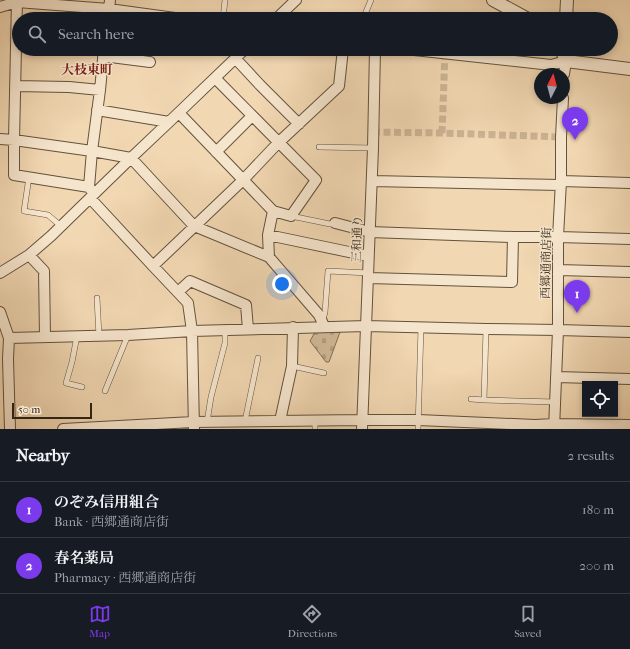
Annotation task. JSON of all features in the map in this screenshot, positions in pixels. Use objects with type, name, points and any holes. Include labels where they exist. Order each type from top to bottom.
[{"type":"street","points":[[283,12],[296,0]]},
{"type":"street","points":[[566,12],[567,0]]},
{"type":"street","points":[[0,7],[17,1],[131,12]]},
{"type":"street","points":[[17,1],[17,12]]},
{"type":"street","points":[[500,2],[516,12]]},
{"type":"street","points":[[17,56],[14,175],[29,177],[91,193],[153,266],[188,303],[192,331],[194,426]]},
{"type":"street","points":[[91,193],[92,151],[103,56]]},
{"type":"street","points":[[119,56],[150,62]]},
{"type":"street","points":[[153,266],[243,180],[278,143],[339,86],[342,56]]},
{"type":"street","name":"三和通り","points":[[362,424],[369,276],[368,256],[372,181],[375,56]]},
{"type":"street","points":[[473,56],[551,64],[564,56]]},
{"type":"street","points":[[565,68],[566,56]]},
{"type":"street","points":[[571,56],[630,69]]},
{"type":"street","points":[[0,272],[29,255],[61,226],[91,193],[179,113],[235,58],[299,124]]},
{"type":"street","points":[[179,113],[273,212],[291,216],[316,180],[215,78]]},
{"type":"street","points":[[15,86],[69,86],[100,90]]},
{"type":"street","name":"西郷通商店街","points":[[554,426],[558,330],[558,237],[563,104]]},
{"type":"street","points":[[97,110],[169,122]]},
{"type":"street","points":[[216,152],[252,116]]},
{"type":"street","points":[[0,139],[92,151],[131,158],[194,226],[269,257],[319,315],[323,325]]},
{"type":"street","points":[[372,181],[630,183]]},
{"type":"street","points":[[269,257],[268,235],[273,212]]},
{"type":"street","points":[[335,223],[370,232],[630,239]]},
{"type":"street","points":[[268,235],[368,256]]},
{"type":"street","points":[[369,276],[512,282],[514,237]]},
{"type":"street","points":[[29,255],[44,271],[45,337]]},
{"type":"street","points":[[559,270],[630,272]]},
{"type":"street","points":[[178,292],[190,281],[246,305],[248,329]]},
{"type":"street","points":[[0,312],[9,338],[4,359],[10,429]]},
{"type":"street","points":[[9,338],[128,335],[323,325],[486,330],[630,332]]},
{"type":"street","points":[[280,421],[292,366],[293,327]]},
{"type":"street","points":[[556,377],[630,379]]},
{"type":"street","points":[[63,429],[194,426],[207,422],[249,424],[280,421],[315,425],[630,425]]},
{"type":"lane","points":[[224,12],[225,0]]},
{"type":"lane","points":[[366,12],[371,0]]},
{"type":"lane","points":[[319,147],[373,148]]},
{"type":"lane","points":[[29,177],[24,211],[48,215],[61,226]]},
{"type":"lane","points":[[291,216],[330,224],[335,223]]},
{"type":"lane","points":[[323,325],[328,271],[369,276]]},
{"type":"lane","points":[[98,298],[99,336]]},
{"type":"lane","points":[[418,424],[421,327]]},
{"type":"lane","points":[[207,422],[211,396],[224,343],[225,330]]},
{"type":"lane","points":[[484,400],[486,330]]},
{"type":"lane","points":[[104,391],[128,335]]},
{"type":"lane","points":[[76,336],[72,362],[66,383],[82,387]]},
{"type":"lane","points":[[249,424],[258,358]]},
{"type":"lane","points":[[292,366],[324,373]]},
{"type":"lane","points":[[471,399],[556,402]]},
{"type":"green space","points":[[315,332],[340,332],[329,362],[326,362],[310,341]]},
{"type":"tunnel","points":[[442,133],[445,56]]},
{"type":"tunnel","points":[[373,132],[561,137]]},
{"type":"place","name":"春名薬局","points":[[575,140]]},
{"type":"place","name":"のぞみ信用組合","points":[[577,313]]},
{"type":"district","name":"大枝東町","points":[[87,69]]}]
